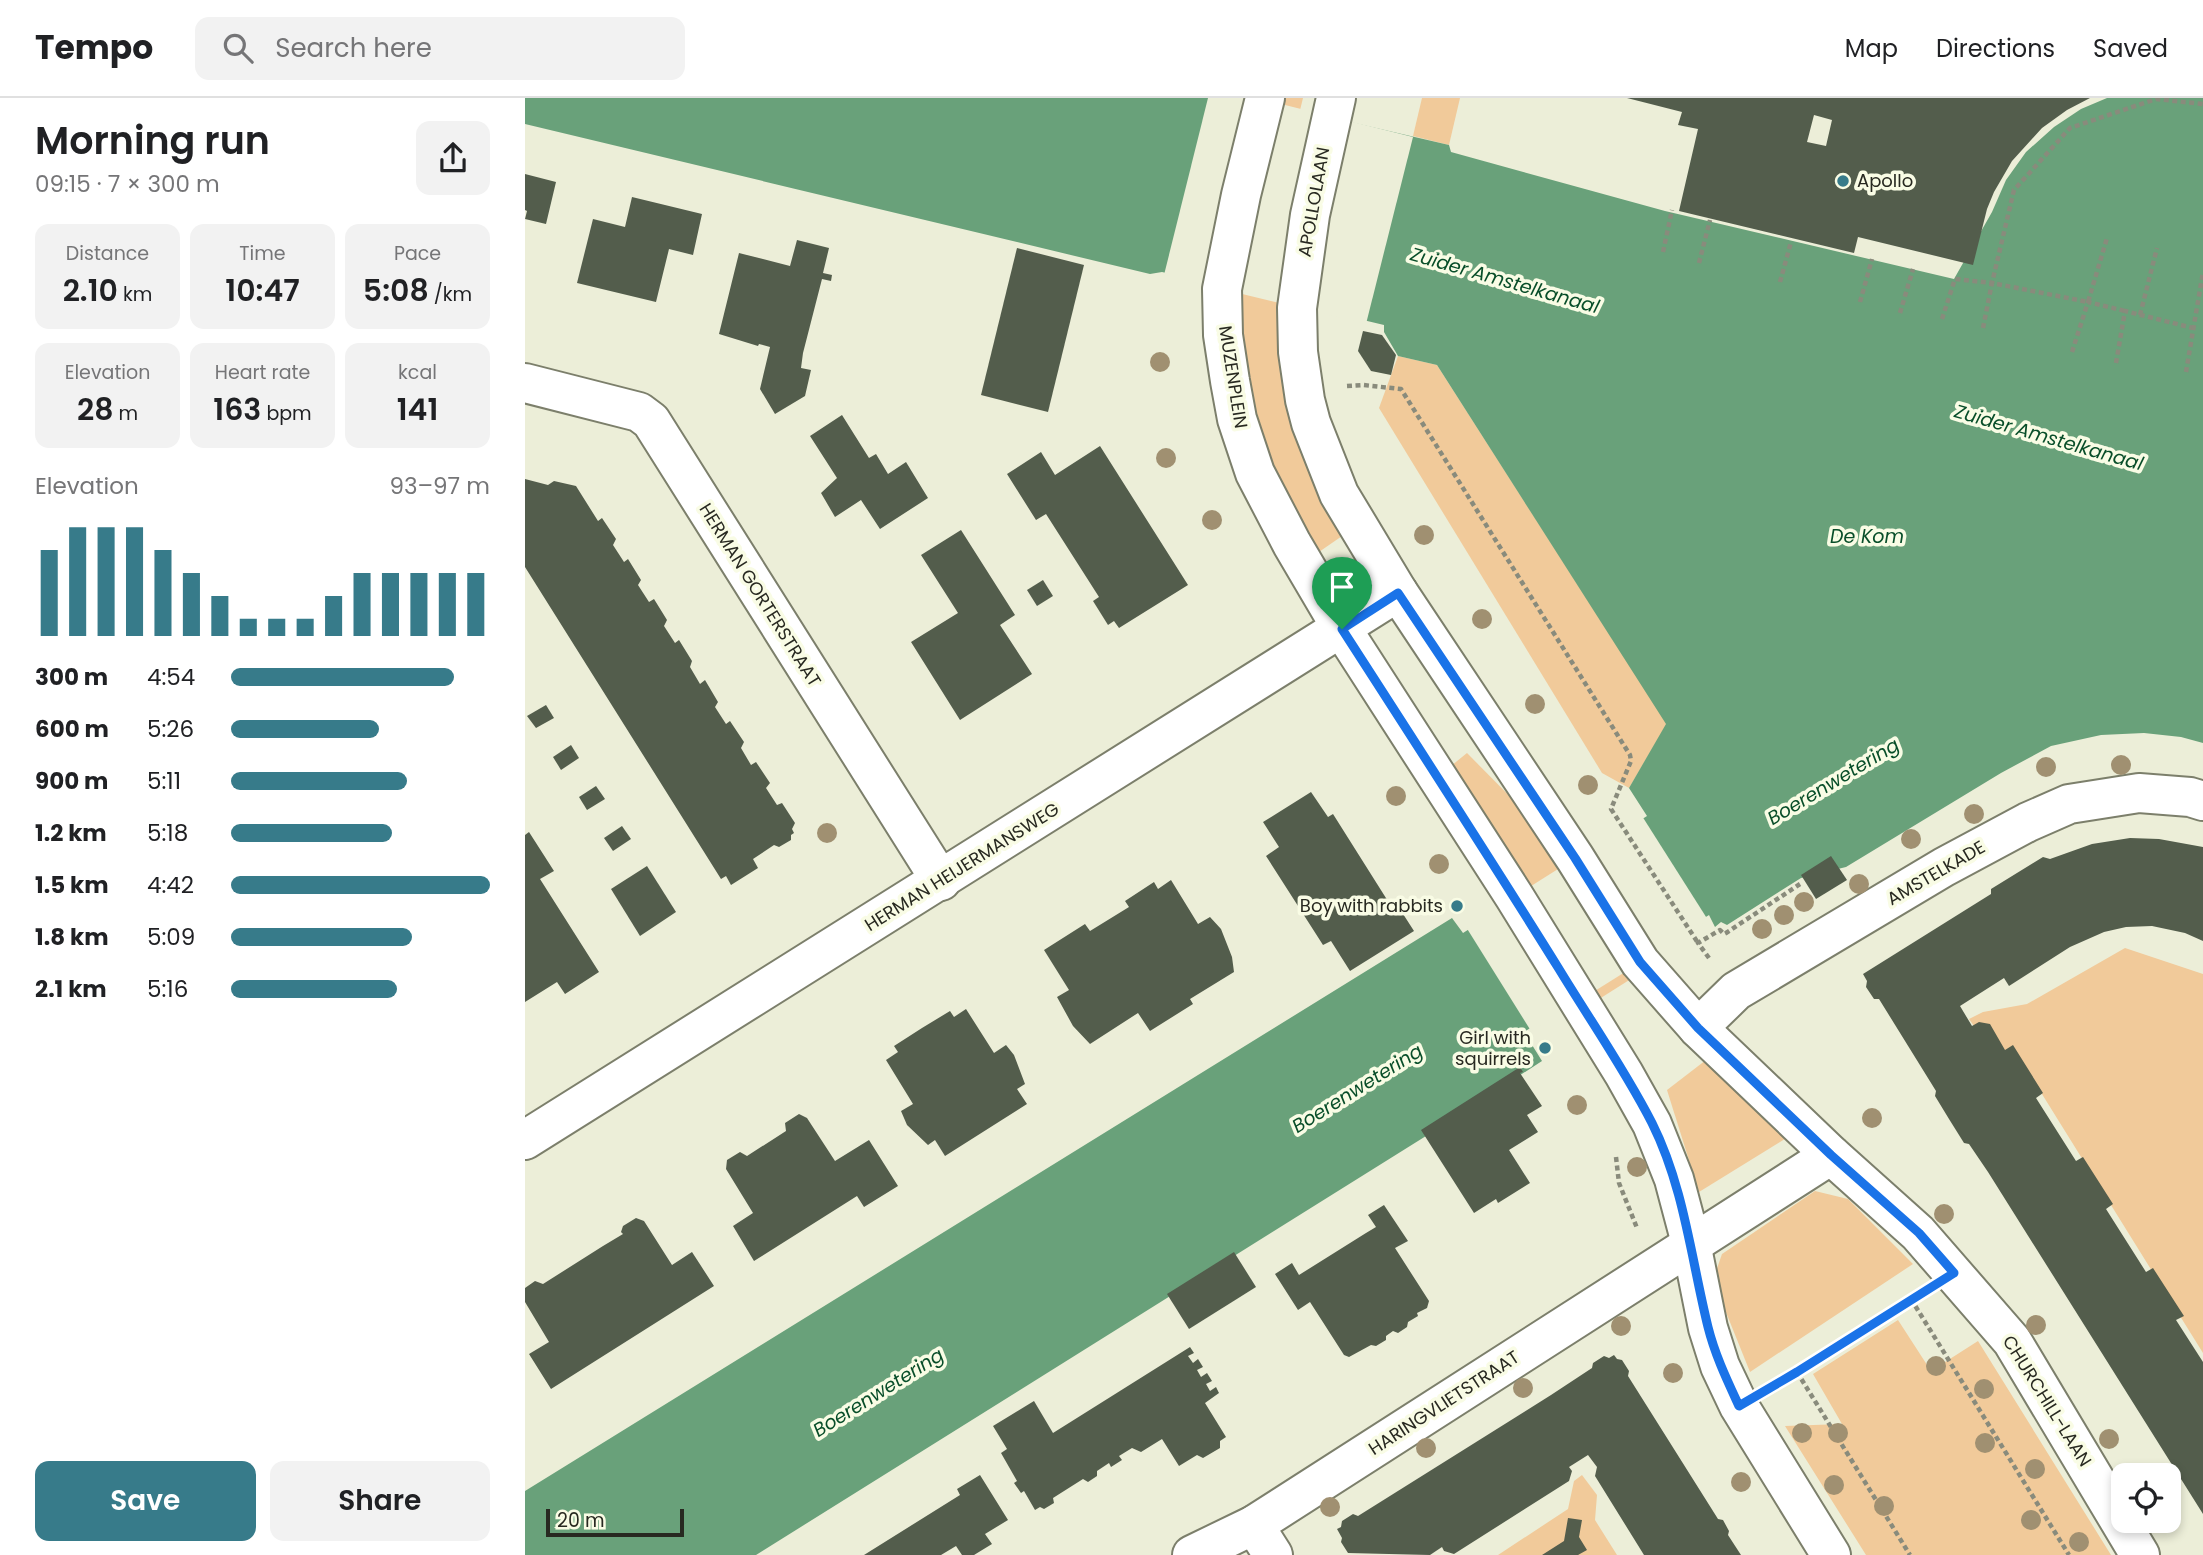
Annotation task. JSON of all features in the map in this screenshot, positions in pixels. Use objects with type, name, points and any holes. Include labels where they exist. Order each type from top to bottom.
[{"type":"street","name":"MUZENPLEIN","points":[[1265,99],[1241,195],[1222,289],[1223,335],[1230,381],[1237,419],[1255,473],[1292,544],[1342,629],[1514,896],[1653,1125],[1674,1179],[1691,1243]]},
{"type":"street","name":"APOLLOLAAN","points":[[1333,107],[1310,215],[1297,308],[1298,352],[1305,400],[1314,433],[1339,494],[1398,593]]},
{"type":"street","name":"HERMAN GORTERSTRAAT","points":[[525,383],[639,411],[651,421],[941,881]]},
{"type":"street","name":"HERMAN HEIJERMANSWEG","points":[[525,1140],[1398,593]]},
{"type":"street","name":"CHURCHILL-LAAN","points":[[1398,593],[1575,858],[1640,962],[1698,1028],[1831,1155],[1919,1233],[2012,1341],[2140,1555]]},
{"type":"street","name":"AMSTELKADE","points":[[1698,1028],[1735,991],[1944,867],[2028,822],[2069,804],[2139,793],[2190,796],[2203,801]]},
{"type":"street","name":"HARINGVLIETSTRAAT","points":[[1192,1555],[1263,1540],[1691,1243],[1831,1155]]},
{"type":"street","points":[[1691,1243],[1720,1366],[1739,1406],[1831,1555]]},
{"type":"path","points":[[1983,328],[2014,190],[2070,128],[2156,99],[2203,104]]},
{"type":"path","points":[[1663,252],[1672,210]]},
{"type":"path","points":[[1699,263],[1710,220]]},
{"type":"path","points":[[2072,352],[2107,237]]},
{"type":"path","points":[[1780,282],[1791,242]]},
{"type":"path","points":[[2140,315],[2157,248]]},
{"type":"path","points":[[1860,302],[1872,259]]},
{"type":"path","points":[[1901,313],[1913,269]]},
{"type":"path","points":[[2186,372],[2203,272]]},
{"type":"path","points":[[1943,319],[1955,279],[1992,283],[2088,302],[2193,328]]},
{"type":"path","points":[[2116,363],[2125,311]]},
{"type":"path","points":[[1363,385],[1401,389],[1630,755],[1631,761],[1611,809],[1697,943]]},
{"type":"path","points":[[1720,930],[1724,934],[1727,933],[1800,884]]},
{"type":"path","points":[[1739,1406],[1954,1273]]},
{"type":"path","points":[[1911,1300],[2069,1555]]},
{"type":"path","points":[[1797,1372],[1910,1555]]},
{"type":"shaded area","points":[[1279,98],[1303,98],[1287,163],[1345,534],[1316,554],[1272,465],[1254,407],[1240,331],[1241,264]]},
{"type":"shaded area","points":[[1422,98],[1460,98],[1449,145],[1413,136]]},
{"type":"shaded area","points":[[1398,356],[1437,365],[1667,724],[1629,788],[1602,773],[1379,408]]},
{"type":"shaded area","points":[[1467,753],[1539,826],[1634,977],[1596,1001],[1451,766]]},
{"type":"shaded area","points":[[2125,948],[2203,974],[2203,1353],[2022,1062],[1981,1036],[1969,1019],[1983,1012],[2027,1004]]},
{"type":"shaded area","points":[[1706,1060],[1788,1137],[1699,1192],[1667,1090]]},
{"type":"shaded area","points":[[1815,1191],[1848,1199],[1913,1264],[1750,1372],[1713,1280],[1722,1254]]},
{"type":"shaded area","points":[[1898,1320],[1931,1371],[1978,1341],[2111,1555],[1866,1555],[1785,1426],[1842,1424],[1813,1374]]},
{"type":"shaded area","points":[[1582,1475],[1597,1495],[1595,1520],[1617,1555],[1498,1555],[1568,1509],[1574,1481]]},
{"type":"water","name":"De Kom","points":[[525,98],[1248,98],[1449,145],[1451,152],[1665,211],[1954,279],[1992,212],[2006,180],[2026,152],[2054,127],[2081,109],[2107,98],[2203,98],[2203,743],[2181,737],[2144,733],[2101,735],[2051,746],[2001,773],[1846,867],[1801,878],[1727,925],[1721,922],[1715,927],[1709,915],[1524,1032],[1542,1061],[756,1555],[525,1555],[525,1491],[1452,918],[1463,933],[1647,816],[1629,788],[1666,724],[1437,365],[1398,356],[1384,332],[1384,325],[1162,272],[1150,274],[525,124]]},
{"type":"pier","points":[[1208,98],[1257,98],[1413,137],[1366,324],[1164,275]]},
{"type":"pier","points":[[1642,816],[1708,920],[1531,1031],[1466,927]]},
{"type":"building","name":"Apollo","points":[[1627,98],[2090,98],[2042,128],[2012,161],[1987,209],[1973,265],[1858,237],[1854,253],[1679,211],[1698,129],[1678,125],[1682,112]],"holes":[[[1814,115],[1832,120],[1826,146],[1807,142]]]},
{"type":"building","points":[[525,174],[556,182],[546,224],[525,219]]},
{"type":"building","points":[[632,197],[702,214],[693,255],[669,249],[656,302],[577,283],[593,219],[625,227]]},
{"type":"building","points":[[797,240],[829,248],[823,273],[832,275],[831,281],[822,279],[803,353],[801,368],[811,370],[805,396],[775,414],[760,389],[770,347],[719,334],[739,253],[790,266]]},
{"type":"building","points":[[1017,248],[1084,265],[1048,412],[981,395]]},
{"type":"building","points":[[1363,331],[1382,335],[1396,355],[1391,375],[1371,371],[1358,351]]},
{"type":"building","points":[[842,415],[869,458],[876,454],[888,474],[906,462],[928,498],[880,529],[861,500],[835,517],[821,493],[837,478],[810,436]]},
{"type":"building","points":[[1100,446],[1188,585],[1119,628],[1114,621],[1108,625],[1093,601],[1099,597],[1046,514],[1036,520],[1007,474],[1041,452],[1055,475]]},
{"type":"building","points":[[525,479],[548,485],[554,481],[576,486],[598,521],[602,518],[616,539],[613,545],[624,562],[628,559],[641,580],[638,585],[649,602],[654,599],[667,620],[664,626],[675,643],[679,640],[692,661],[690,667],[700,684],[705,680],[718,702],[715,707],[726,724],[730,721],[744,742],[741,748],[751,765],[756,762],[770,783],[766,788],[777,805],[782,803],[795,823],[791,840],[779,847],[774,845],[753,859],[758,868],[731,885],[726,876],[721,879],[525,567]]},
{"type":"building","points":[[961,530],[1015,615],[1000,625],[1032,674],[960,720],[911,642],[958,613],[921,555]]},
{"type":"building","points":[[1043,580],[1053,596],[1037,606],[1027,590]]},
{"type":"building","points":[[546,705],[554,718],[536,728],[527,716]]},
{"type":"building","points":[[571,745],[579,758],[561,770],[553,757]]},
{"type":"building","points":[[596,786],[605,799],[587,810],[579,797]]},
{"type":"building","points":[[1311,792],[1328,817],[1333,814],[1391,906],[1396,903],[1414,931],[1350,971],[1331,941],[1323,945],[1266,856],[1279,847],[1263,822]]},
{"type":"building","points":[[622,826],[631,839],[613,851],[604,838]]},
{"type":"building","points":[[529,832],[554,871],[540,879],[599,972],[565,994],[557,982],[525,1002],[525,835]]},
{"type":"building","points":[[2130,838],[2159,839],[2203,847],[2203,941],[2185,933],[2152,926],[2126,927],[2104,932],[2070,947],[2009,986],[2004,978],[1960,1006],[1972,1026],[1979,1022],[1990,1024],[2005,1050],[2013,1045],[2043,1093],[2036,1098],[2076,1161],[2083,1157],[2113,1204],[2106,1209],[2146,1272],[2153,1268],[2184,1316],[2176,1320],[2203,1362],[2203,1514],[2181,1479],[2181,1463],[2171,1463],[1988,1172],[1969,1144],[1964,1143],[1935,1096],[1936,1091],[1879,999],[1874,999],[1866,987],[1867,981],[1863,974],[1991,894],[1991,889],[2043,857],[2050,859],[2092,844]]},
{"type":"building","points":[[1831,856],[1847,880],[1816,899],[1801,875]]},
{"type":"building","points":[[647,866],[676,912],[640,936],[611,889]]},
{"type":"building","points":[[1171,880],[1198,924],[1210,917],[1221,929],[1232,957],[1234,972],[1190,999],[1193,1004],[1150,1031],[1138,1013],[1090,1044],[1073,1026],[1057,997],[1069,990],[1044,950],[1085,924],[1090,931],[1129,907],[1125,901],[1154,882],[1158,889]]},
{"type":"building","points":[[966,1009],[994,1053],[1006,1045],[1014,1055],[1025,1084],[1017,1089],[1027,1104],[945,1156],[935,1140],[928,1145],[907,1125],[901,1111],[913,1104],[886,1060],[898,1052],[894,1046],[922,1028],[950,1011],[954,1017]]},
{"type":"building","points":[[1520,1067],[1523,1072],[1520,1073],[1542,1106],[1527,1115],[1538,1132],[1509,1150],[1530,1183],[1498,1203],[1496,1199],[1474,1213],[1421,1130]]},
{"type":"building","points":[[799,1114],[807,1118],[835,1161],[869,1140],[898,1186],[864,1207],[857,1196],[754,1261],[733,1226],[753,1213],[726,1169],[727,1160],[740,1152],[747,1156],[786,1131],[785,1123]]},
{"type":"building","points":[[1384,1205],[1408,1241],[1395,1248],[1429,1301],[1427,1308],[1417,1313],[1418,1316],[1408,1322],[1407,1327],[1398,1333],[1393,1331],[1386,1336],[1386,1340],[1376,1346],[1371,1345],[1349,1357],[1344,1355],[1310,1302],[1298,1310],[1275,1274],[1292,1263],[1299,1275],[1376,1227],[1368,1215]]},
{"type":"building","points":[[636,1218],[644,1221],[672,1265],[692,1252],[714,1286],[551,1389],[529,1354],[549,1342],[525,1302],[525,1288],[535,1281],[543,1284],[623,1234],[623,1226]]},
{"type":"building","points":[[1234,1252],[1256,1287],[1189,1329],[1167,1294]]},
{"type":"building","points":[[1190,1347],[1194,1353],[1188,1356],[1193,1363],[1198,1359],[1203,1367],[1197,1370],[1201,1377],[1207,1373],[1212,1381],[1206,1384],[1210,1391],[1216,1387],[1219,1393],[1205,1403],[1226,1437],[1220,1441],[1220,1448],[1203,1458],[1197,1455],[1179,1466],[1162,1439],[1141,1452],[1132,1448],[1119,1456],[1122,1460],[1111,1467],[1109,1463],[1097,1471],[1097,1476],[1088,1482],[1083,1479],[1053,1498],[1054,1503],[1044,1509],[1040,1507],[1035,1510],[1024,1491],[1021,1493],[1014,1483],[1017,1481],[1001,1453],[1007,1449],[993,1426],[1034,1401],[1053,1433]]},
{"type":"building","points":[[1614,1355],[1622,1360],[1629,1371],[1628,1376],[1718,1519],[1723,1520],[1729,1531],[1728,1535],[1741,1555],[1644,1555],[1595,1476],[1597,1467],[1588,1455],[1569,1467],[1572,1471],[1569,1481],[1454,1554],[1444,1551],[1442,1547],[1430,1555],[1348,1553],[1337,1529],[1341,1527],[1342,1521],[1353,1514],[1358,1516],[1551,1395],[1592,1368],[1593,1363],[1604,1356],[1609,1358]]},
{"type":"building","points":[[980,1475],[1008,1520],[985,1534],[992,1544],[974,1555],[962,1555],[956,1546],[941,1555],[864,1555],[960,1495],[957,1489]]},
{"type":"building","points":[[1568,1518],[1582,1520],[1579,1537],[1587,1550],[1578,1555],[1542,1555],[1564,1541]]},
{"type":"place","name":"Apollo","points":[[1843,181]]},
{"type":"place","name":"Boy with rabbits","points":[[1457,906]]},
{"type":"place","name":"Girl with squirrels","points":[[1545,1048]]},
{"type":"route","points":[[1398,593],[1575,858],[1640,962],[1698,1028],[1831,1155],[1919,1233],[1954,1273],[1739,1406],[1720,1366],[1674,1179],[1653,1125],[1514,896],[1342,629],[1398,593]]},
{"type":"water label","name":"Zuider Amstelkanaal","points":[[1505,280]]},
{"type":"water label","name":"Zuider Amstelkanaal","points":[[2049,437]]},
{"type":"water label","name":"Boerenwetering","points":[[1833,781]]},
{"type":"water label","name":"Boerenwetering","points":[[1357,1088]]},
{"type":"water label","name":"Boerenwetering","points":[[878,1392]]}]
